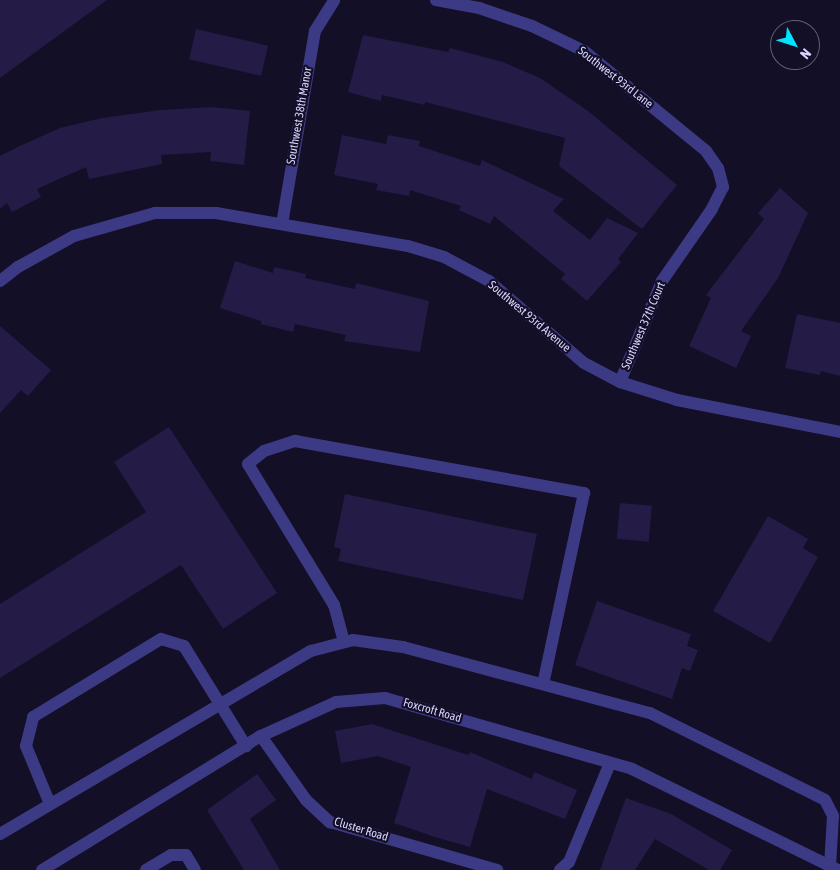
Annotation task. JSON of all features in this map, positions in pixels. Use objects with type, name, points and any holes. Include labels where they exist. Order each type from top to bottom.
[{"type":"street","name":"Southwest 93rd Lane","points":[[436,0],[479,8],[532,26],[584,50],[706,150],[718,168]]},
{"type":"street","name":"Southwest 38th Manor","points":[[282,224],[315,31],[330,5]]},
{"type":"street","name":"Southwest 37th Court","points":[[620,382],[662,281],[712,209],[723,187],[718,168]]},
{"type":"street","name":"Southwest 93rd Avenue","points":[[0,281],[18,267],[74,236],[155,213],[216,213],[408,246],[444,257],[488,281],[584,363],[620,382],[677,400],[840,432]]},
{"type":"street","points":[[344,642],[334,606],[248,464],[264,451],[296,441],[584,493],[543,684]]},
{"type":"street","points":[[50,804],[26,746],[33,717],[161,639],[184,646],[246,746]]},
{"type":"street","points":[[0,834],[311,651],[353,640],[404,647],[650,713],[825,800],[833,816],[834,868]]},
{"type":"street","name":"Foxcroft Road","points":[[42,870],[261,736],[336,702],[385,698],[632,769],[834,868]]},
{"type":"street","name":"Cluster Road","points":[[261,736],[306,800],[330,822],[497,870]]},
{"type":"street","points":[[560,870],[569,862],[610,763]]},
{"type":"street","points":[[146,870],[171,855],[186,855],[195,870]]},
{"type":"building","points":[[0,0],[107,0],[0,78]]},
{"type":"building","points":[[196,29],[268,46],[261,76],[189,59]]},
{"type":"building","points":[[363,35],[448,52],[450,48],[503,62],[540,78],[588,111],[677,185],[642,229],[559,166],[565,138],[425,102],[425,105],[382,95],[381,101],[348,92]]},
{"type":"building","points":[[212,107],[250,111],[244,165],[210,161],[211,152],[161,155],[162,164],[89,179],[86,167],[37,189],[41,197],[12,212],[7,203],[0,209],[0,156],[20,146],[60,128],[102,118],[161,110]]},
{"type":"building","points":[[342,135],[386,144],[388,135],[420,141],[419,146],[480,166],[482,160],[564,199],[553,211],[590,240],[607,218],[638,233],[618,259],[621,262],[587,301],[561,279],[565,274],[494,216],[490,224],[459,210],[461,206],[410,190],[409,196],[376,190],[378,184],[334,175]]},
{"type":"building","points":[[780,188],[808,213],[778,278],[741,331],[751,336],[736,368],[689,346],[711,298],[706,295],[764,219],[758,213]]},
{"type":"building","points":[[235,261],[273,273],[274,267],[306,274],[305,278],[355,289],[356,283],[429,301],[420,352],[344,341],[346,335],[295,324],[293,332],[261,324],[261,321],[220,308]]},
{"type":"building","points":[[797,314],[840,323],[840,376],[821,371],[820,375],[785,368]]},
{"type":"building","points":[[0,326],[51,370],[28,396],[21,390],[0,413]]},
{"type":"building","points":[[169,427],[277,593],[223,629],[181,565],[0,678],[0,604],[146,512],[114,462]]},
{"type":"building","points":[[345,494],[537,534],[523,600],[338,561],[341,549],[334,547]]},
{"type":"building","points":[[620,503],[652,506],[649,542],[617,539]]},
{"type":"building","points":[[768,516],[808,539],[803,548],[818,557],[770,643],[713,611]]},
{"type":"building","points":[[597,601],[691,634],[687,646],[698,650],[690,671],[682,668],[672,699],[575,665]]},
{"type":"building","points":[[372,724],[468,755],[470,752],[532,779],[534,772],[577,790],[565,819],[487,789],[470,847],[438,838],[394,823],[411,767],[378,756],[341,763],[335,731]]},
{"type":"building","points":[[257,774],[276,800],[250,819],[280,870],[244,870],[207,810]]},
{"type":"building","points":[[626,798],[671,814],[732,850],[720,870],[709,870],[655,839],[635,870],[600,870]]}]
